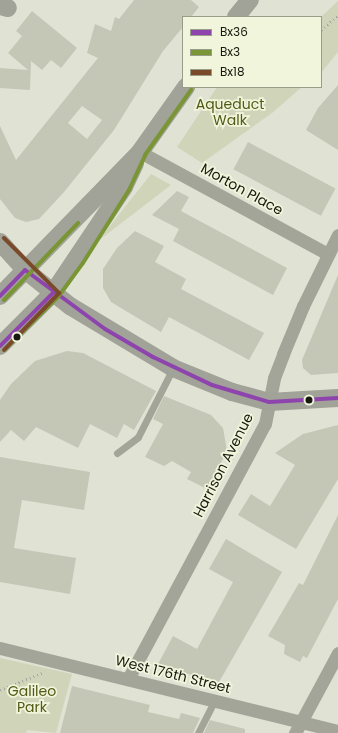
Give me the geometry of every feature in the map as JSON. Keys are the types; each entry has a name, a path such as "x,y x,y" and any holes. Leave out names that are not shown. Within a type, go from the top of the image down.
{"main road":[{"path":"237,16 250,0"},
{"path":"0,296 140,152 185,88"},
{"path":"0,346 53,293 124,187 140,152"},
{"path":"0,242 25,270 53,293 105,329 174,368 232,392 269,402 338,398"}],"street":[{"name":"Morton Place","path":"140,152 328,254"},
{"name":"Harrison Avenue","path":"128,679 265,424 269,402 283,354 338,235"},
{"name":"West 176th Street","path":"0,648 214,701 298,728 338,731"},
{"path":"298,728 338,653"}],"lane":[{"path":"117,452 138,437 174,368"},
{"path":"198,733 214,701"}],"path":[{"path":"322,29 338,15"},
{"path":"0,690 5,690 52,668"}],"green space":[{"path":"338,1 338,52 322,72 322,16"},
{"name":"Aqueduct Walk","path":"216,88 301,88 272,113 202,163 177,147"},
{"path":"151,174 171,185 98,241"},
{"name":"Galileo Park","path":"0,658 72,674 56,733 27,730 26,733 0,733"}],"building":[{"path":"134,0 191,0 199,7 192,16 182,16 182,28 163,51 114,130 64,192 39,219 26,222 15,218 0,199 0,126 16,160 98,58 87,53 95,24 111,31 115,17 119,19","holes":["82,106 102,120 87,139 68,123"]},
{"path":"32,11 77,48 61,68 51,60 42,70 31,61 30,90 0,88 0,68 28,70 8,53 22,36 16,31"},
{"path":"338,85 338,150 306,130 318,108"},
{"path":"248,142 335,188 321,216 233,169"},
{"path":"177,191 189,197 181,211 287,268 273,295 173,241 179,229 152,215"},
{"path":"135,231 164,246 155,262 186,279 181,289 264,333 249,360 169,317 161,332 111,302 103,288 103,269 117,248"},
{"path":"338,275 338,373 311,375 303,368 302,360"},
{"path":"67,351 83,353 156,391 134,430 124,424 117,438 90,424 78,448 36,427 24,441 11,430 0,442 0,400 11,384 35,361"},
{"path":"164,396 211,415 223,428 227,451 207,489 187,479 191,472 172,461 164,466 145,457 163,424 153,419"},
{"path":"338,425 338,479 296,549 238,515 251,494 270,506 295,465 275,453 303,434"},
{"path":"0,457 90,472 84,510 22,500 14,548 76,558 70,594 0,582"},
{"path":"338,515 338,599 307,658 303,656 300,662 284,654 285,645 268,636 299,583 303,585"},
{"path":"226,539 282,572 219,682 157,666 173,636 197,649 233,582 209,569"},
{"path":"72,686 150,705 148,712 179,719 181,713 200,718 193,733 60,733"},
{"path":"210,720 245,729 245,733 204,733"}],"transit line":[{"name":"Bx3","path":"4,350 58,297 83,263 129,190 145,155 191,90"},
{"name":"Bx3","path":"4,300 78,223"},
{"name":"Bx18","path":"4,238 59,293 4,350"},
{"name":"Bx36","path":"0,296 25,270 105,329 153,357 212,385 269,402 338,398"},
{"name":"Bx36","path":"0,346 53,293"}]}
